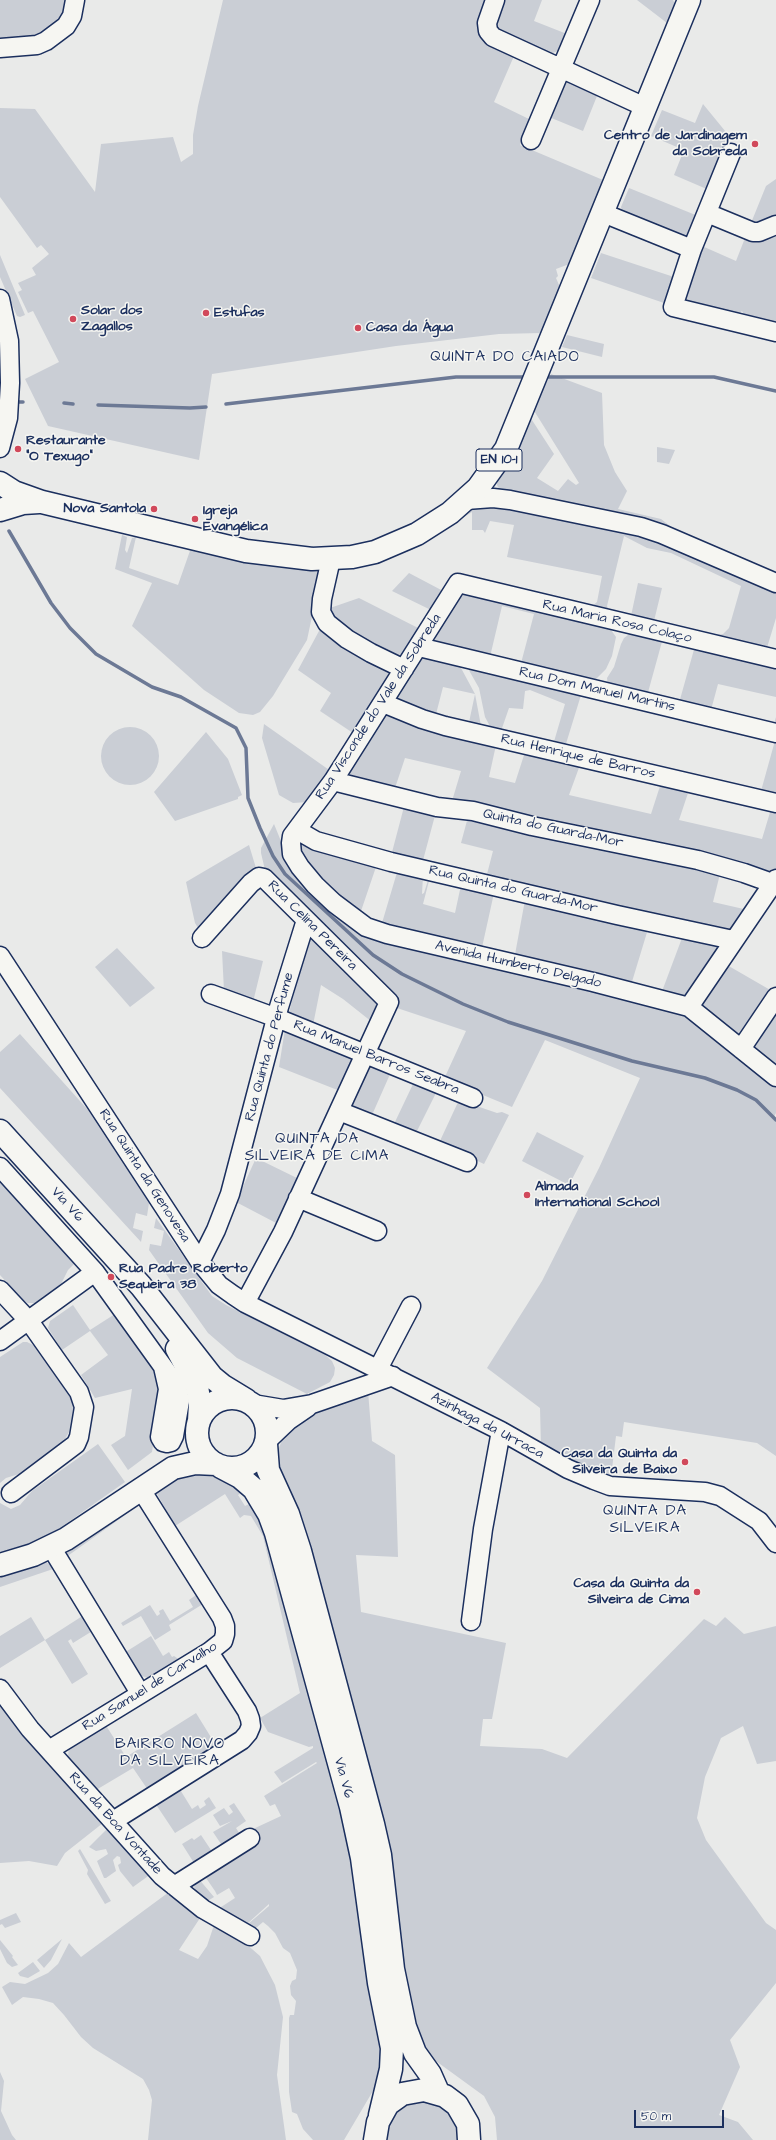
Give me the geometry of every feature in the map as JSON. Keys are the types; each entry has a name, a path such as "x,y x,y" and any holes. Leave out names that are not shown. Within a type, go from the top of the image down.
{"main road":[{"name":"EN 10-1","path":"1,484 14,492 42,502 246,551 284,557 331,559 360,555 397,544 434,524 466,500 489,475 506,449 603,213 686,1"},
{"path":"1,484 6,494 5,505 1,510"},
{"name":"EN 10-1","path":"1,510 23,503 42,502"},
{"name":"Via V6","path":"0,1131 134,1279 190,1345 212,1377 223,1386 250,1402"},
{"name":"Via V6","path":"134,1279 193,1378 199,1394 198,1424"},
{"path":"0,1565 20,1560 51,1547 173,1468 195,1463 238,1468 250,1463 259,1456 267,1442 268,1432 265,1419 250,1402 232,1397 221,1399 206,1409 198,1424 192,1442 173,1468"},
{"path":"198,1424 197,1439 200,1448 207,1457 218,1465"},
{"name":"Via V6","path":"267,1442 268,1470 288,1514 300,1551 373,1824 382,1869 393,1969 405,2027 415,2053 430,2074 438,2092"},
{"name":"Via V6","path":"218,1465 240,1477 254,1489 269,1514 276,1534 352,1814 362,1858 379,1983 392,2048 391,2069 373,2131"},
{"path":"373,2131 388,2104 402,2094 424,2090 438,2092 450,2098 461,2110 468,2124 469,2140"}],"street":[{"path":"0,48 37,45 46,41 66,26 72,16 75,0"},
{"path":"495,0 487,24 488,31 493,37 551,62 560,69 645,107"},
{"path":"531,140 590,0"},
{"path":"731,153 692,249 673,307 776,332"},
{"path":"603,213 692,249"},
{"path":"707,213 753,232 759,232 776,225"},
{"path":"0,299 8,341 5,381 8,418 0,448"},
{"path":"489,475 500,495 510,500"},
{"path":"466,500 493,498 510,500 606,519 655,532 776,584"},
{"path":"331,559 322,599 321,612 327,623 347,639 371,653 404,669"},
{"name":"Rua Visconde do Vale da Sobreda","path":"297,830 333,781 458,583"},
{"name":"Rua Maria Rosa Colaço","path":"458,583 776,659"},
{"name":"Rua Dom Manuel Martins","path":"418,647 776,733"},
{"name":"Rua Henrique de Barros","path":"383,703 422,719 453,727 776,803"},
{"name":"Quinta do Guarda-Mor","path":"333,781 437,807 473,811 532,826 698,860 774,881"},
{"name":"Rua Quinta do Guarda-Mor","path":"297,830 316,841 391,862 617,915 733,940"},
{"name":"Avenida Humberto Delgado","path":"297,830 292,836 292,854 300,867 334,903 366,927 387,934 593,982 689,1007 776,1077"},
{"name":"Rua Celina Pereira","path":"202,938 251,883 259,877 267,880 390,1002 365,1053"},
{"path":"689,1007 774,881"},
{"name":"Rua Quinta do Perfume","path":"200,1262 216,1230 230,1194 277,1018 306,920"},
{"name":"Rua Quinta da Genovesa","path":"3,966 200,1262 220,1285 245,1303 386,1372"},
{"name":"Rua Manuel Barros Seabra","path":"211,994 277,1018 473,1098"},
{"path":"741,1049 776,997"},
{"path":"245,1303 298,1198 365,1053"},
{"path":"339,1111 468,1162"},
{"path":"0,1168 95,1272 163,1368 173,1398"},
{"path":"298,1198 377,1231"},
{"path":"0,1341 95,1272"},
{"path":"0,1290 29,1321 79,1392 84,1407 79,1437 76,1444 11,1493"},
{"path":"267,1442 289,1420 312,1404 386,1372 411,1306"},
{"name":"Azinhaga da Urraca","path":"386,1372 501,1431 568,1469 610,1486 706,1492 720,1496 759,1521 776,1543"},
{"path":"250,1402 283,1409 312,1404"},
{"path":"471,1621 483,1529 501,1431"},
{"name":"Rua Samuel de Carvalho","path":"49,1750 209,1652 223,1641 225,1626 140,1488"},
{"path":"51,1547 140,1693"},
{"path":"113,1821 242,1740 248,1734 251,1726 250,1718 209,1652"},
{"name":"Rua da Boa Vontade","path":"0,1689 14,1709 49,1750 150,1864 174,1886 203,1909 250,1936"},
{"path":"174,1886 250,1838"}],"shaded area":[{"path":"0,0 70,0 65,20 45,38 0,45"},
{"path":"223,0 489,0 481,20 514,56 494,102 531,120 520,145 603,180 572,263 556,269 558,276 556,278 560,293 557,305 541,333 499,334 396,346 212,374 199,460 48,426 25,379 59,362 33,311 28,313 18,292 22,290 18,283 36,275 32,268 49,254 41,245 37,248 0,197 0,108 35,109 95,192 101,144 173,137 181,162 193,154 193,135 198,106"},
{"path":"503,0 542,0 534,21 567,34 558,51 550,54 499,31 495,22"},
{"path":"637,0 673,0 675,4 667,23"},
{"path":"563,81 597,96 583,131 549,117"},
{"path":"703,104 730,137 709,190 674,175 684,150 651,136 662,110 695,123"},
{"path":"776,179 776,221 769,224 751,223 766,186"},
{"path":"629,188 698,216 689,236 685,237 622,213 621,207"},
{"path":"776,237 776,328 746,319 742,311 739,314 690,302 685,299 702,246 736,261 745,238 763,239"},
{"path":"601,253 674,277 664,303 591,278"},
{"path":"0,255 25,315 20,317 17,316 0,277"},
{"path":"567,335 604,344 602,357 562,347"},
{"path":"551,374 602,393 604,445 615,472 627,491 618,509 661,519 679,533 500,491 497,485 497,478 530,417 554,454 537,478 558,491 568,479 576,485 579,483 533,409"},
{"path":"657,447 675,450 669,464 657,462"},
{"path":"482,503 634,530 776,588 776,618 766,651 715,635 723,634 729,628 741,586 671,553 647,548 624,536 607,606 609,611 591,607 597,602 602,576 507,557 514,525 490,521 485,533 483,530 472,530 472,512 412,550 367,565"},
{"path":"122,535 127,537 125,550 127,553 132,538 136,537 129,568 178,585 192,545 317,570 321,574 307,640 273,696 260,712 253,715 239,713 204,690 132,626 152,583 115,569"},
{"path":"409,573 445,592 433,611 392,591"},
{"path":"638,583 662,588 654,621 631,616"},
{"path":"467,593 609,627 616,637 612,656 606,669 592,683 520,667 534,614 502,606 489,661 434,643 438,628 459,597"},
{"path":"359,598 422,630 407,652 394,657 385,656 333,619 330,608"},
{"path":"324,629 391,671 393,676 353,733 320,711 331,693 298,670 319,631"},
{"path":"632,632 663,638 647,696 608,686 607,678 614,667 621,644 624,638"},
{"path":"695,646 776,664 776,697 718,684 711,710 774,724 776,717 776,729 647,696 679,703"},
{"path":"423,655 456,663 461,668 475,694 443,687 435,718 395,703 394,695"},
{"path":"466,665 581,695 565,747 553,745 565,704 530,690 525,691 523,709 509,708 501,731 492,730 485,717 479,688"},
{"path":"475,694 481,726 468,727"},
{"path":"386,714 690,787 679,820 762,839 771,809 776,805 776,873 774,874 414,793 452,801 461,771 405,758 395,788 352,782 343,772 379,717","holes":["496,745 525,752 515,783 489,777","580,765 661,783 651,814 569,795"]},
{"path":"264,724 332,772 308,802 293,803 279,795 262,738"},
{"path":"130,727 141,729 154,740 157,745 159,756 157,767 146,780 141,783 130,785 119,783 106,772 103,767 101,756 103,745 114,732 119,729"},
{"path":"206,732 228,759 242,795 238,797 238,799 175,821 154,792"},
{"path":"776,737 776,795 761,791"},
{"path":"405,803 437,808 422,864 391,856"},
{"path":"468,817 720,874 713,902 748,910 735,933 486,878 493,851 461,843"},
{"path":"274,824 285,851 342,917 688,1015 776,1083 776,1113 773,1119 776,1122 776,1456 757,1443 624,1422 622,1437 616,1436 611,1477 600,1474 541,1447 540,1408 487,1368 542,1281 599,1168 640,1078 545,1040 512,1107 444,1079 466,1031 394,1007 265,870 261,848"},
{"path":"301,840 423,876 422,894 424,893 430,877 423,904 455,913 461,885 439,879 722,945 689,998 661,994 682,938 648,929 631,985 514,960 525,900 494,893 481,952 368,923 306,866 297,841","holes":["377,864 398,869 382,923 360,914"]},
{"path":"249,845 256,868 205,925 198,928 195,923 186,882"},
{"path":"309,933 382,1000 372,1022 343,999 321,985 313,1025 289,1013"},
{"path":"117,948 155,988 130,1007 95,967"},
{"path":"222,951 263,961 253,1002 224,991"},
{"path":"727,965 772,991 776,986 776,990 738,1039 701,1008 701,996"},
{"path":"774,1014 776,1016 776,1070 755,1053 750,1041"},
{"path":"285,1029 351,1054 355,1060 340,1091 279,1067"},
{"path":"20,1034 88,1110 149,1203 147,1216 136,1213 133,1228 143,1231 141,1242 0,1088 0,1052"},
{"path":"368,1063 391,1072 372,1115 352,1106 350,1102"},
{"path":"414,1082 437,1091 416,1133 394,1124"},
{"path":"459,1100 497,1113 502,1112 509,1115 484,1164 439,1143"},
{"path":"537,1132 584,1156 569,1185 522,1161"},
{"path":"256,1158 299,1179 278,1224 236,1202"},
{"path":"0,1181 75,1263 68,1270 61,1284 35,1303 28,1303 23,1300 0,1275"},
{"path":"156,1218 212,1296 226,1305 325,1355 332,1361 335,1368 334,1375 330,1382 307,1394 237,1358 208,1333 149,1250 150,1244 161,1246 164,1231 154,1228"},
{"path":"73,1305 90,1330 115,1314 149,1361 156,1377 159,1391 159,1404 152,1452 128,1470 111,1445 125,1436 132,1389 95,1398 81,1375 108,1355 90,1331 62,1350 48,1328 50,1321"},
{"path":"23,1342 33,1345 72,1400 73,1409 69,1432 62,1444 19,1474 6,1478 0,1483 0,1357"},
{"path":"368,1391 372,1441 395,1455 398,1557 356,1555 361,1612 506,1643 492,1719 483,1719 480,1746 542,1749 567,1758 704,1619 716,1626 725,1617 744,1634 776,1626 776,1761 757,1764 743,1726 721,1738 705,1777 697,1818 706,1840 766,1923 776,1930 776,1983 730,2040 740,2067 719,2115 738,2122 753,2140 497,2140 495,2117 484,2096 429,2056 418,2029 403,1955 378,1795 280,1476 276,1456 283,1437 306,1418"},
{"path":"98,1444 125,1482 50,1535 17,1549 0,1553 0,1503 11,1509 20,1505 32,1491"},
{"path":"183,1474 210,1474 245,1490 238,1495 245,1506 253,1502 263,1522 349,1836 382,2038 380,2079 344,2140 313,2140 303,2129 297,2114 292,2112 289,2092 289,2018 290,2015 294,2015 296,2001 291,1995 290,1986 292,1981 296,1979 297,1970 290,1953 283,1948 275,1933 268,1926 263,1922 256,1928 248,1924 269,1906 269,1904 247,1924 218,1909 235,1898 229,1888 217,1895 204,1875 256,1843 253,1829 281,1816 275,1804 270,1806 264,1796 317,1763 316,1762 282,1783 274,1772 313,1748 313,1746 309,1747 268,1732 260,1718 300,1693 263,1536 251,1516 244,1515 240,1518 225,1494 175,1526 156,1492"},
{"path":"136,1500 142,1503 69,1555 68,1560 66,1553 68,1550"},
{"path":"46,1562 56,1568 0,1587 0,1576"},
{"path":"196,1595 203,1604 169,1625 171,1630 155,1640 141,1616 123,1626 121,1623 150,1605 157,1616 160,1614 159,1611 163,1609 170,1621 193,1607 189,1600"},
{"path":"84,1615 94,1630 73,1643 71,1639 68,1641 88,1674 72,1684 45,1640"},
{"path":"31,1617 45,1640 0,1668 0,1636"},
{"path":"151,1636 163,1656 169,1652 172,1657 174,1656 180,1660 148,1678 139,1675 124,1653"},
{"path":"0,1700 103,1823 65,1853 57,1866 29,1861 0,1863"},
{"path":"196,1713 217,1747 148,1790 133,1768 96,1790 68,1756 69,1748 105,1724 126,1757"},
{"path":"179,1788 192,1809 198,1805 200,1809 206,1805 204,1801 209,1797 216,1808 175,1833 155,1803"},
{"path":"234,1803 246,1821 236,1828 241,1836 223,1847 213,1832 232,1821 220,1826 213,1815 224,1808 229,1815 233,1812 229,1806"},
{"path":"108,1828 151,1874 133,1887 120,1871 118,1865 121,1863 120,1857 117,1856 113,1860 116,1871 104,1878 97,1861 108,1854 106,1849 96,1851 89,1847"},
{"path":"201,1835 213,1853 194,1863 182,1844 192,1838 194,1840"},
{"path":"80,1849 111,1901 105,1904 87,1874 88,1870 78,1851"},
{"path":"198,1878 214,1897 206,1902 199,1896 194,1887"},
{"path":"169,1892 202,1915 179,1950 198,1959 207,1946 215,1922 237,1936 260,1956 275,1985 283,2017 277,2075 286,2140 148,2140 152,2100 143,2079 93,2048 81,2037 53,2003 23,1997 12,2005 2,1987 10,1982 25,1984 48,1973 58,1964 69,1943 81,1957"},
{"path":"16,1913 21,1922 5,1928 2,1924 0,1925 0,1920"},
{"path":"62,1939 51,1960 44,1968 37,1960"},
{"path":"0,1940 13,1956 12,1957 18,1965 12,1967 7,1963 0,1949"},
{"path":"33,1962 40,1971 28,1978 20,1976 18,1973"},
{"path":"0,2072 4,2081 1,2111 12,2135 16,2140 0,2140"},
{"path":"428,2100 447,2109 458,2127 459,2140 385,2140 385,2132 394,2113 407,2103"}],"waterway":[{"path":"226,404 456,377 526,377"},
{"path":"548,377 714,377 776,391"},
{"path":"16,402 23,402"},
{"path":"64,403 73,404"},
{"path":"98,405 190,408 206,407"},
{"path":"9,531 51,603 70,628 96,654 152,687 181,697 236,728 246,748 248,798 273,856 285,874 373,955 402,974 463,1004 508,1022 632,1061 705,1078 737,1090 756,1100 776,1120"}],"place":[{"name":"Centro de Jardinagem da Sobreda","path":"755,144"},
{"name":"Estufas","path":"206,313"},
{"name":"Solar dos Zagallos","path":"73,319"},
{"name":"Casa da Água","path":"358,328"},
{"name":"Restaurante \"O Texugo\"","path":"18,449"},
{"name":"Nova Santola","path":"154,509"},
{"name":"Igreja Evangélica","path":"195,519"},
{"name":"Almada International School","path":"527,1195"},
{"name":"Rua Padre Roberto Sequeira 38","path":"111,1277"},
{"name":"Casa da Quinta da Silveira de Baixo","path":"685,1462"},
{"name":"Casa da Quinta da Silveira de Cima","path":"697,1592"}],"district":[{"name":"QUINTA DO CAIADO","path":"505,358"},
{"name":"QUINTA DA SILVEIRA DE CIMA","path":"317,1148"},
{"name":"QUINTA DA SILVEIRA","path":"645,1520"},
{"name":"BAIRRO NOVO DA SILVEIRA","path":"170,1754"}]}
